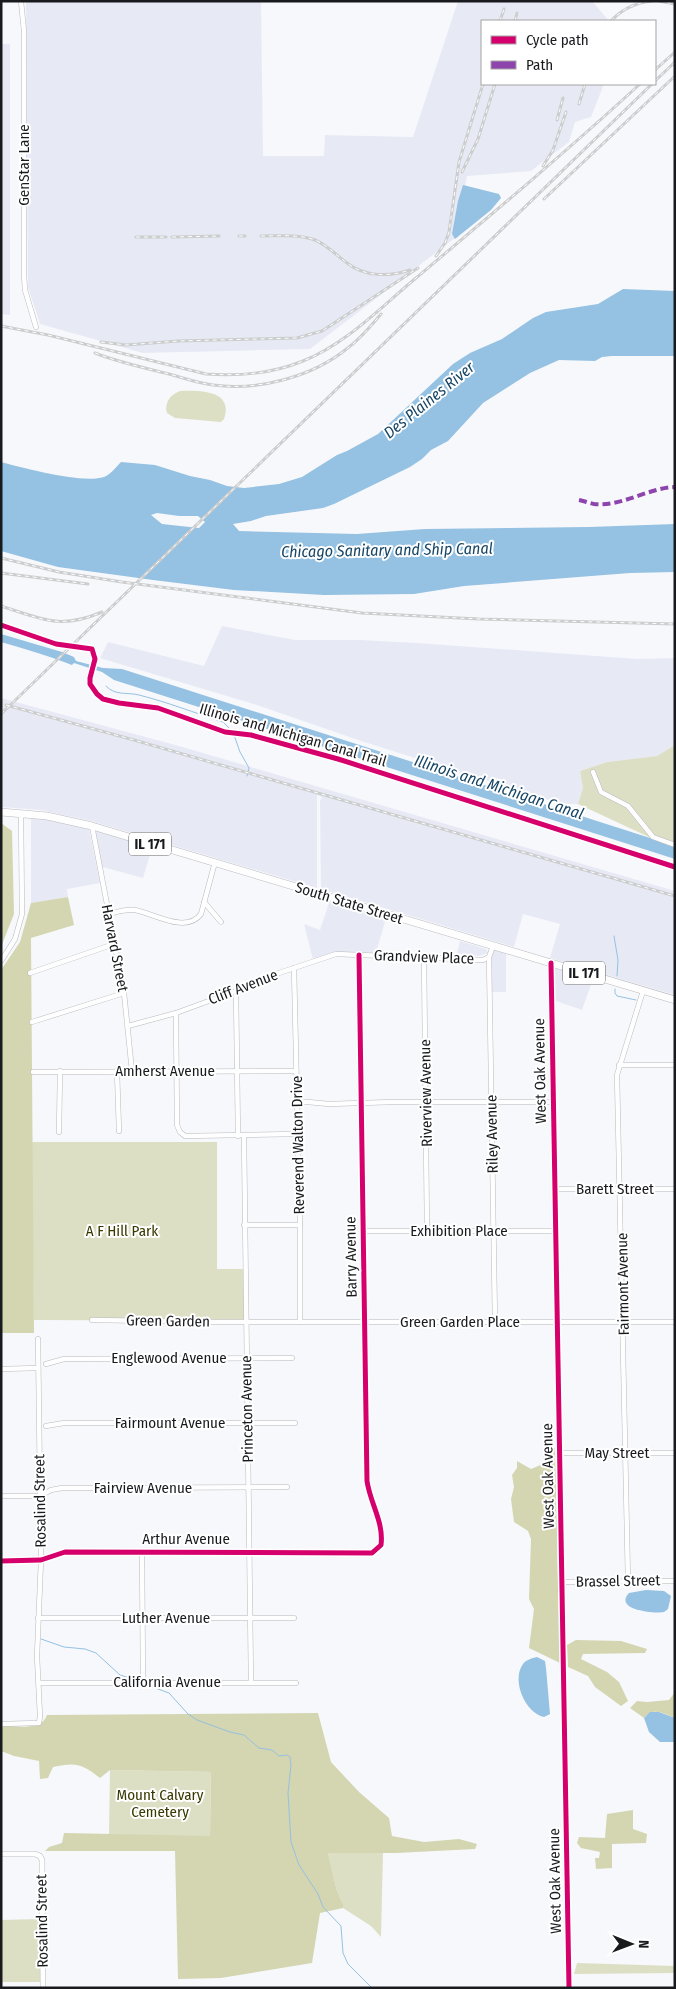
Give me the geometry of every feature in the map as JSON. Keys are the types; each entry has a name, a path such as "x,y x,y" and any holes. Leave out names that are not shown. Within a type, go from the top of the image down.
{"main road":[{"name":"IL 171","path":"1,812 21,813"},
{"name":"South State Street","path":"21,813 92,826 675,1000"}],"street":[{"name":"GenStar Lane","path":"21,1 24,31 24,275 36,327"},
{"path":"593,772 601,792 628,806 653,837 675,845"},
{"path":"1,961 15,939 22,914 21,813"},
{"name":"Harvard Street","path":"92,826 124,994 132,1071"},
{"path":"108,914 134,910 186,924 196,921 201,914 214,862"},
{"path":"204,902 221,922"},
{"path":"30,973 114,944"},
{"name":"Riley Avenue","path":"493,946 489,956 495,1322"},
{"name":"Cliff Avenue","path":"128,1026 176,1013 236,991 267,976 336,954 359,955"},
{"name":"Grandview Place","path":"359,955 424,956 483,960 489,956"},
{"name":"Barry Avenue","path":"359,955 367,1481 368,1493 382,1534 381,1545 372,1552"},
{"name":"Riverview Avenue","path":"424,956 427,1230"},
{"name":"West Oak Avenue","path":"551,963 570,1988"},
{"name":"Reverend Walton Drive","path":"294,968 300,1225 300,1322"},
{"path":"236,991 238,1136"},
{"name":"Fairmont Avenue","path":"628,1581 618,1075 619,1065 643,991"},
{"path":"32,1022 124,994"},
{"path":"176,1013 177,1125 180,1132 185,1136 297,1134"},
{"path":"619,1065 675,1065"},
{"path":"60,1071 60,1132"},
{"path":"117,1071 119,1131"},
{"name":"Amherst Avenue","path":"33,1072 296,1071"},
{"path":"297,1101 329,1104 553,1102"},
{"name":"Princeton Avenue","path":"244,1136 251,1682"},
{"name":"Barett Street","path":"554,1189 675,1189"},
{"path":"244,1225 300,1225"},
{"name":"Exhibition Place","path":"363,1231 555,1231"},
{"name":"Green Garden","path":"92,1320 245,1322"},
{"name":"Green Garden Place","path":"245,1322 675,1322"},
{"name":"Rosalind Street","path":"1,1724 39,1723 38,1618 41,1560 38,1339"},
{"name":"Englewood Avenue","path":"46,1364 64,1359 292,1358"},
{"path":"1,1369 38,1368"},
{"name":"Fairmount Avenue","path":"46,1426 64,1423 295,1423"},
{"name":"May Street","path":"560,1453 675,1453"},
{"name":"Fairview Avenue","path":"1,1496 40,1496 51,1490 62,1488 287,1487"},
{"name":"Arthur Avenue","path":"1,1561 41,1560 65,1552 372,1552"},
{"path":"142,1552 143,1682"},
{"name":"Brassel Street","path":"562,1582 675,1581"},
{"name":"Luther Avenue","path":"38,1618 294,1618"},
{"name":"California Avenue","path":"39,1683 296,1683"},
{"name":"Rosalind Street","path":"1,1854 36,1854 42,1860 43,1988"}],"shaded area":[{"path":"26,1 261,1 263,156 324,156 325,135 413,137 458,1 592,1 608,20 481,20 481,85 604,85 591,117 575,122 569,142 531,171 467,176 455,238 310,349 143,353 40,324 28,287"},
{"path":"1,44 10,44 10,315 1,314"},
{"path":"222,626 295,640 360,640 637,659 675,658 675,745 657,756 607,762 580,771 583,788 578,804 562,804 361,741 257,705 100,658 108,642 204,666"},
{"path":"1,698 179,746 675,891 675,995 550,958 560,924 523,914 514,947 321,889 320,801 322,797 317,795 317,888 91,821 41,810 1,807"},
{"path":"31,817 53,820 89,829 100,883 67,889 68,897 31,903"},
{"path":"91,829 152,848 143,878 99,866"},
{"path":"330,900 386,918 376,953 337,952 313,960 304,924 320,930"},
{"path":"460,941 486,949 488,953 479,956 457,954"},
{"path":"493,949 506,953 506,992 491,992 490,957"},
{"path":"552,967 593,979 582,1010 553,1000"}],"green space":[{"path":"180,391 205,392 219,397 224,402 226,409 224,419 221,422 175,418 167,413 168,400"},
{"path":"675,745 675,843 651,838 578,804 583,788 580,771 607,762 657,756"},
{"path":"1,823 12,831 14,914 1,947"},
{"path":"68,897 74,925 31,938 34,1333 1,1333 1,970 20,942 31,903"},
{"name":"A F Hill Park","path":"31,1142 217,1142 217,1269 244,1269 244,1321 34,1320"},
{"path":"548,1448 555,1448 560,1663 529,1648 534,1609 529,1599 531,1539 528,1531 514,1522 511,1499 514,1487 512,1475 517,1468 517,1461 531,1469 545,1463 543,1456"},
{"path":"576,1640 621,1641 647,1649 645,1653 583,1654 581,1659 607,1672 619,1682 628,1701 621,1706 595,1687 588,1676 568,1667 567,1645"},
{"path":"675,1692 675,1718 655,1712 644,1718 630,1708 637,1701 669,1700"},
{"path":"318,1713 331,1762 359,1792 389,1818 392,1836 424,1842 459,1839 477,1844 475,1849 396,1853 328,1853 343,1908 320,1913 312,1963 221,1978 178,1979 175,1851 45,1851 49,1847 62,1843 64,1833 210,1836 211,1772 110,1770 100,1778 83,1767 68,1765 53,1767 48,1778 40,1779 39,1761 14,1756 1,1751 1,1726 34,1726 44,1720 47,1715"},
{"name":"Mount Calvary Cemetery","path":"110,1770 211,1772 210,1837 109,1835"},
{"path":"633,1810 633,1829 647,1834 646,1843 612,1844 612,1868 596,1869 595,1858 599,1858 600,1852 581,1848 577,1843 579,1837 605,1838 607,1814"},
{"path":"328,1853 383,1853 381,1937 371,1926 343,1908"},
{"path":"40,1919 40,1982 1,1982 1,1920"},
{"path":"577,1963 675,1966 675,1973 574,1974"}],"water":[{"path":"463,185 499,194 501,198 491,210 455,239 452,234"},
{"path":"623,289 675,291 675,356 612,356 602,357 595,361 559,360 530,373 483,403 448,441 431,450 410,467 323,508 266,516 233,524 239,531 357,534 425,529 675,524 675,572 630,573 464,586 414,594 324,595 234,590 153,580 58,567 1,551 1,462 68,477 94,479 104,477 111,473 121,462 155,465 227,486 244,488 279,484 302,477 337,455 378,434 453,364 470,353 502,339 533,318 546,312 598,304","holes":["157,513 198,516 205,522 199,528 162,524 151,515"]},
{"path":"1,634 62,652 74,657 76,661 103,668 122,669 675,846 675,859 114,680 102,672 74,663 72,665 1,642"},
{"path":"646,1590 664,1591 671,1596 668,1609 664,1612 637,1610 626,1603 629,1593"},
{"path":"537,1657 545,1661 546,1668 550,1714 544,1717 537,1714 526,1703 519,1687 520,1671 523,1664 529,1659"},
{"path":"650,1712 659,1712 675,1718 675,1742 660,1742 649,1732 644,1718"}],"waterway":[{"path":"106,686 113,691 150,698 223,722 229,728"},
{"path":"234,735 240,752 249,768 247,776"},
{"path":"614,936 618,960 617,976"},
{"path":"615,989 617,996 636,1000"},
{"path":"41,1639 64,1647 85,1649 96,1653 120,1675 133,1679"},
{"path":"147,1685 169,1693 188,1714 197,1720 244,1735 259,1748 272,1750 279,1756 287,1755 290,1757 288,1793 291,1842 299,1865 318,1894 323,1907 341,1926 343,1953 348,1964 372,1988"}],"railway":[{"path":"612,20 629,7 651,1"},
{"path":"659,1 675,4"},
{"path":"500,20 504,9"},
{"path":"515,20 517,13"},
{"path":"656,69 675,52"},
{"path":"656,80 675,62"},
{"path":"544,199 675,76"},
{"path":"436,256 445,243 449,232 459,162 483,85"},
{"path":"462,172 478,139 495,85"},
{"path":"579,104 585,85"},
{"path":"1,326 48,335 206,374 231,375 255,373 279,369 303,361 334,345 363,324 557,158 639,85"},
{"path":"1,714 651,85"},
{"path":"557,120 563,98"},
{"path":"543,166 553,150 566,112"},
{"path":"172,237 219,236"},
{"path":"239,236 245,236"},
{"path":"261,236 295,236 315,240 354,268 369,273 386,275 410,270"},
{"path":"136,237 166,237"},
{"path":"101,342 126,345 178,341 297,338 322,331 418,268"},
{"path":"95,353 207,384 231,386 267,384 302,374 335,357 358,340 381,314"},
{"path":"1,558 59,572 122,582 362,613 479,619 675,624"},
{"path":"1,573 88,584"},
{"path":"1,606 51,621 74,620 102,612"},
{"path":"6,705 675,896"}],"marked path":[{"path":"579,500 594,504 614,503 655,490 675,487"}],"cycle path":[{"name":"Illinois and Michigan Canal Trail","path":"1,625 56,644 92,649 95,659 90,684 103,699 158,708 225,732 251,735 338,759 675,867"},
{"path":"1,1561 41,1560 65,1552 372,1553 381,1545 379,1520 367,1481 359,955"},
{"path":"551,963 569,1988"}],"water label":[{"name":"Des Plaines River","path":"429,400"},
{"name":"Chicago Sanitary and Ship Canal","path":"387,550"},
{"name":"Illinois and Michigan Canal","path":"499,787"}]}
